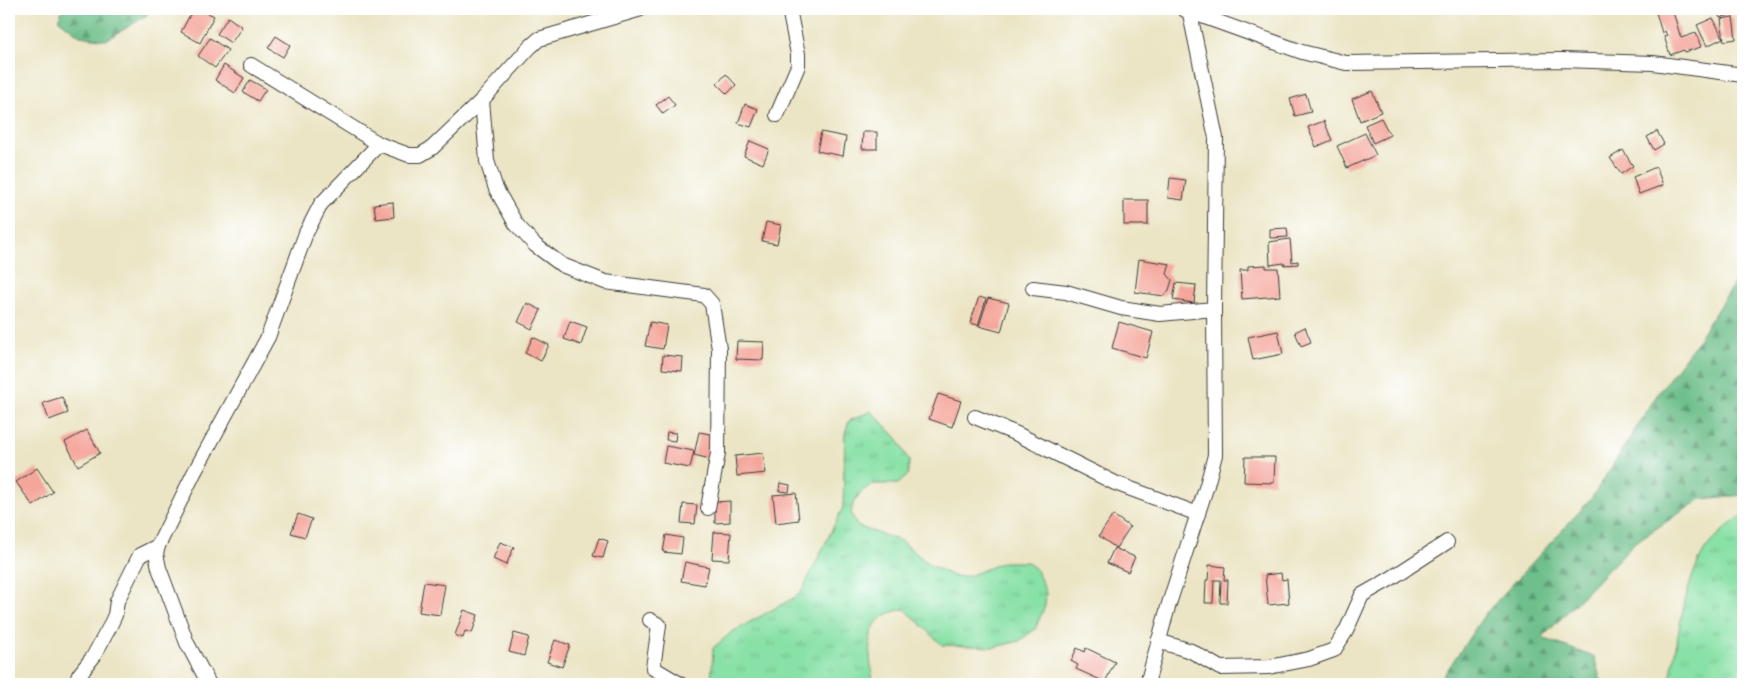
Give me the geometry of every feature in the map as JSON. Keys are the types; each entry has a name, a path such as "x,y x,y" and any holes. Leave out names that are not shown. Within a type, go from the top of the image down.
{"street":[{"path":"251,65 379,144 409,155 420,156 432,148 482,100 539,39 641,9"},
{"path":"777,115 798,66 798,54 789,9"},
{"path":"1186,11 1302,52 1346,64 1562,60 1653,63 1743,75"},
{"path":"1147,684 1168,606 1215,455 1216,138 1186,11"},
{"path":"482,100 487,161 496,188 516,224 535,245 562,265 605,282 704,295 712,304 719,349 718,453 708,508"},
{"path":"209,684 187,643 160,568 156,553 158,546 194,473 268,337 306,233 321,204 379,144"},
{"path":"1033,288 1066,292 1121,308 1160,314 1214,309"},
{"path":"976,417 1017,434 1115,483 1198,514"},
{"path":"1158,641 1191,651 1220,668 1269,667 1309,659 1334,650 1346,631 1362,595 1447,542"},
{"path":"76,684 78,675 94,657 109,628 117,601 140,555 158,546"},
{"path":"650,620 659,624 653,668 680,684"}],"green space":[{"path":"62,9 150,9 146,16 106,40 80,36 59,20"},
{"path":"1743,269 1743,495 1701,499 1634,543 1542,638 1594,657 1602,684 1438,684 1485,614 1591,499 1661,389 1694,346"},
{"path":"871,411 897,438 909,461 908,475 898,484 873,484 862,491 854,501 851,513 857,526 901,541 930,565 955,577 969,576 1003,562 1027,562 1037,570 1046,593 1045,606 1035,629 1019,641 994,647 942,645 905,609 890,613 880,619 874,627 870,647 873,684 711,684 713,648 732,632 797,596 804,587 843,507 845,433 849,421"},
{"path":"1743,515 1743,684 1671,684 1671,674 1686,596 1697,565 1711,542"}],"building":[{"path":"193,9 200,9 214,16 200,43 181,32"},
{"path":"1655,9 1672,9 1681,38 1696,33 1701,47 1670,55 1664,36 1667,36 1665,31 1662,33"},
{"path":"1716,9 1732,9 1734,13 1720,18"},
{"path":"228,17 242,27 231,43 217,34"},
{"path":"1733,17 1736,39 1724,41 1721,19"},
{"path":"1713,18 1723,38 1707,46 1697,25"},
{"path":"276,36 290,45 283,57 268,48"},
{"path":"210,38 228,50 215,68 198,56"},
{"path":"224,65 244,78 235,93 215,80"},
{"path":"726,74 736,85 727,94 717,84"},
{"path":"250,80 266,89 258,101 243,92"},
{"path":"1372,91 1381,112 1360,121 1352,99"},
{"path":"1306,94 1311,112 1295,116 1290,99"},
{"path":"668,96 675,105 663,114 656,105"},
{"path":"745,104 758,109 751,127 738,123"},
{"path":"1381,118 1390,135 1373,143 1365,125"},
{"path":"1324,121 1332,140 1316,147 1308,127"},
{"path":"1657,131 1664,144 1654,150 1647,137"},
{"path":"821,132 846,137 843,156 817,151"},
{"path":"863,132 877,132 877,149 862,149"},
{"path":"1365,133 1376,155 1347,168 1337,146"},
{"path":"750,141 769,149 763,164 744,156"},
{"path":"1623,150 1633,166 1621,174 1610,158"},
{"path":"1656,167 1663,185 1639,194 1633,177"},
{"path":"1170,178 1186,180 1183,200 1168,198"},
{"path":"1124,200 1148,200 1148,225 1124,225"},
{"path":"393,202 394,217 376,219 374,204"},
{"path":"766,222 781,225 777,244 762,241"},
{"path":"1287,228 1288,237 1270,238 1270,229"},
{"path":"1290,239 1292,262 1298,261 1298,264 1270,265 1269,242"},
{"path":"1139,259 1170,264 1167,274 1172,280 1169,290 1164,296 1135,292"},
{"path":"1266,265 1266,268 1278,268 1280,296 1242,299 1240,270 1248,270 1248,266"},
{"path":"1176,283 1196,285 1194,303 1173,300"},
{"path":"979,297 986,299 978,325 970,323"},
{"path":"988,298 1009,303 1001,332 979,326"},
{"path":"527,303 541,310 532,329 518,322"},
{"path":"570,321 587,327 581,345 564,339"},
{"path":"650,322 667,325 663,349 645,346"},
{"path":"1119,322 1153,332 1146,358 1112,348"},
{"path":"1305,327 1311,342 1301,346 1295,332"},
{"path":"1278,331 1283,354 1253,360 1248,337"},
{"path":"533,337 549,345 541,361 525,353"},
{"path":"737,341 764,342 763,360 736,359"},
{"path":"663,355 683,357 682,371 662,369"},
{"path":"938,394 961,401 952,427 929,419"},
{"path":"62,397 68,413 49,420 43,403"},
{"path":"87,430 100,453 78,466 65,442"},
{"path":"667,432 676,433 675,441 666,440"},
{"path":"699,432 716,435 710,459 694,455"},
{"path":"666,446 694,451 690,468 663,463"},
{"path":"763,453 766,473 737,476 735,456"},
{"path":"1245,457 1275,457 1274,483 1244,482"},
{"path":"37,468 53,492 33,506 16,482"},
{"path":"780,483 790,485 789,492 779,491"},
{"path":"796,493 799,520 776,523 773,495"},
{"path":"730,501 730,522 715,523 715,502"},
{"path":"683,504 697,505 695,524 681,523"},
{"path":"298,514 312,519 305,537 291,533"},
{"path":"1113,515 1130,527 1116,548 1099,536"},
{"path":"714,532 731,533 729,560 712,559"},
{"path":"666,535 683,538 681,554 663,552"},
{"path":"599,538 608,541 603,558 593,556"},
{"path":"500,542 514,547 506,565 493,559"},
{"path":"1114,548 1135,557 1128,572 1107,563"},
{"path":"685,562 709,567 705,585 681,581"},
{"path":"1209,565 1225,567 1224,580 1228,580 1227,603 1220,603 1221,580 1214,580 1213,603 1205,603"},
{"path":"1281,573 1282,580 1287,579 1289,603 1268,605 1265,575"},
{"path":"424,582 445,585 440,615 419,612"},
{"path":"464,610 478,615 472,633 465,631 463,638 455,635"},
{"path":"514,633 529,637 524,656 509,652"},
{"path":"555,640 570,645 562,667 547,662"},
{"path":"1077,648 1085,652 1086,648 1115,662 1105,682 1076,669 1078,665 1071,661"}]}
